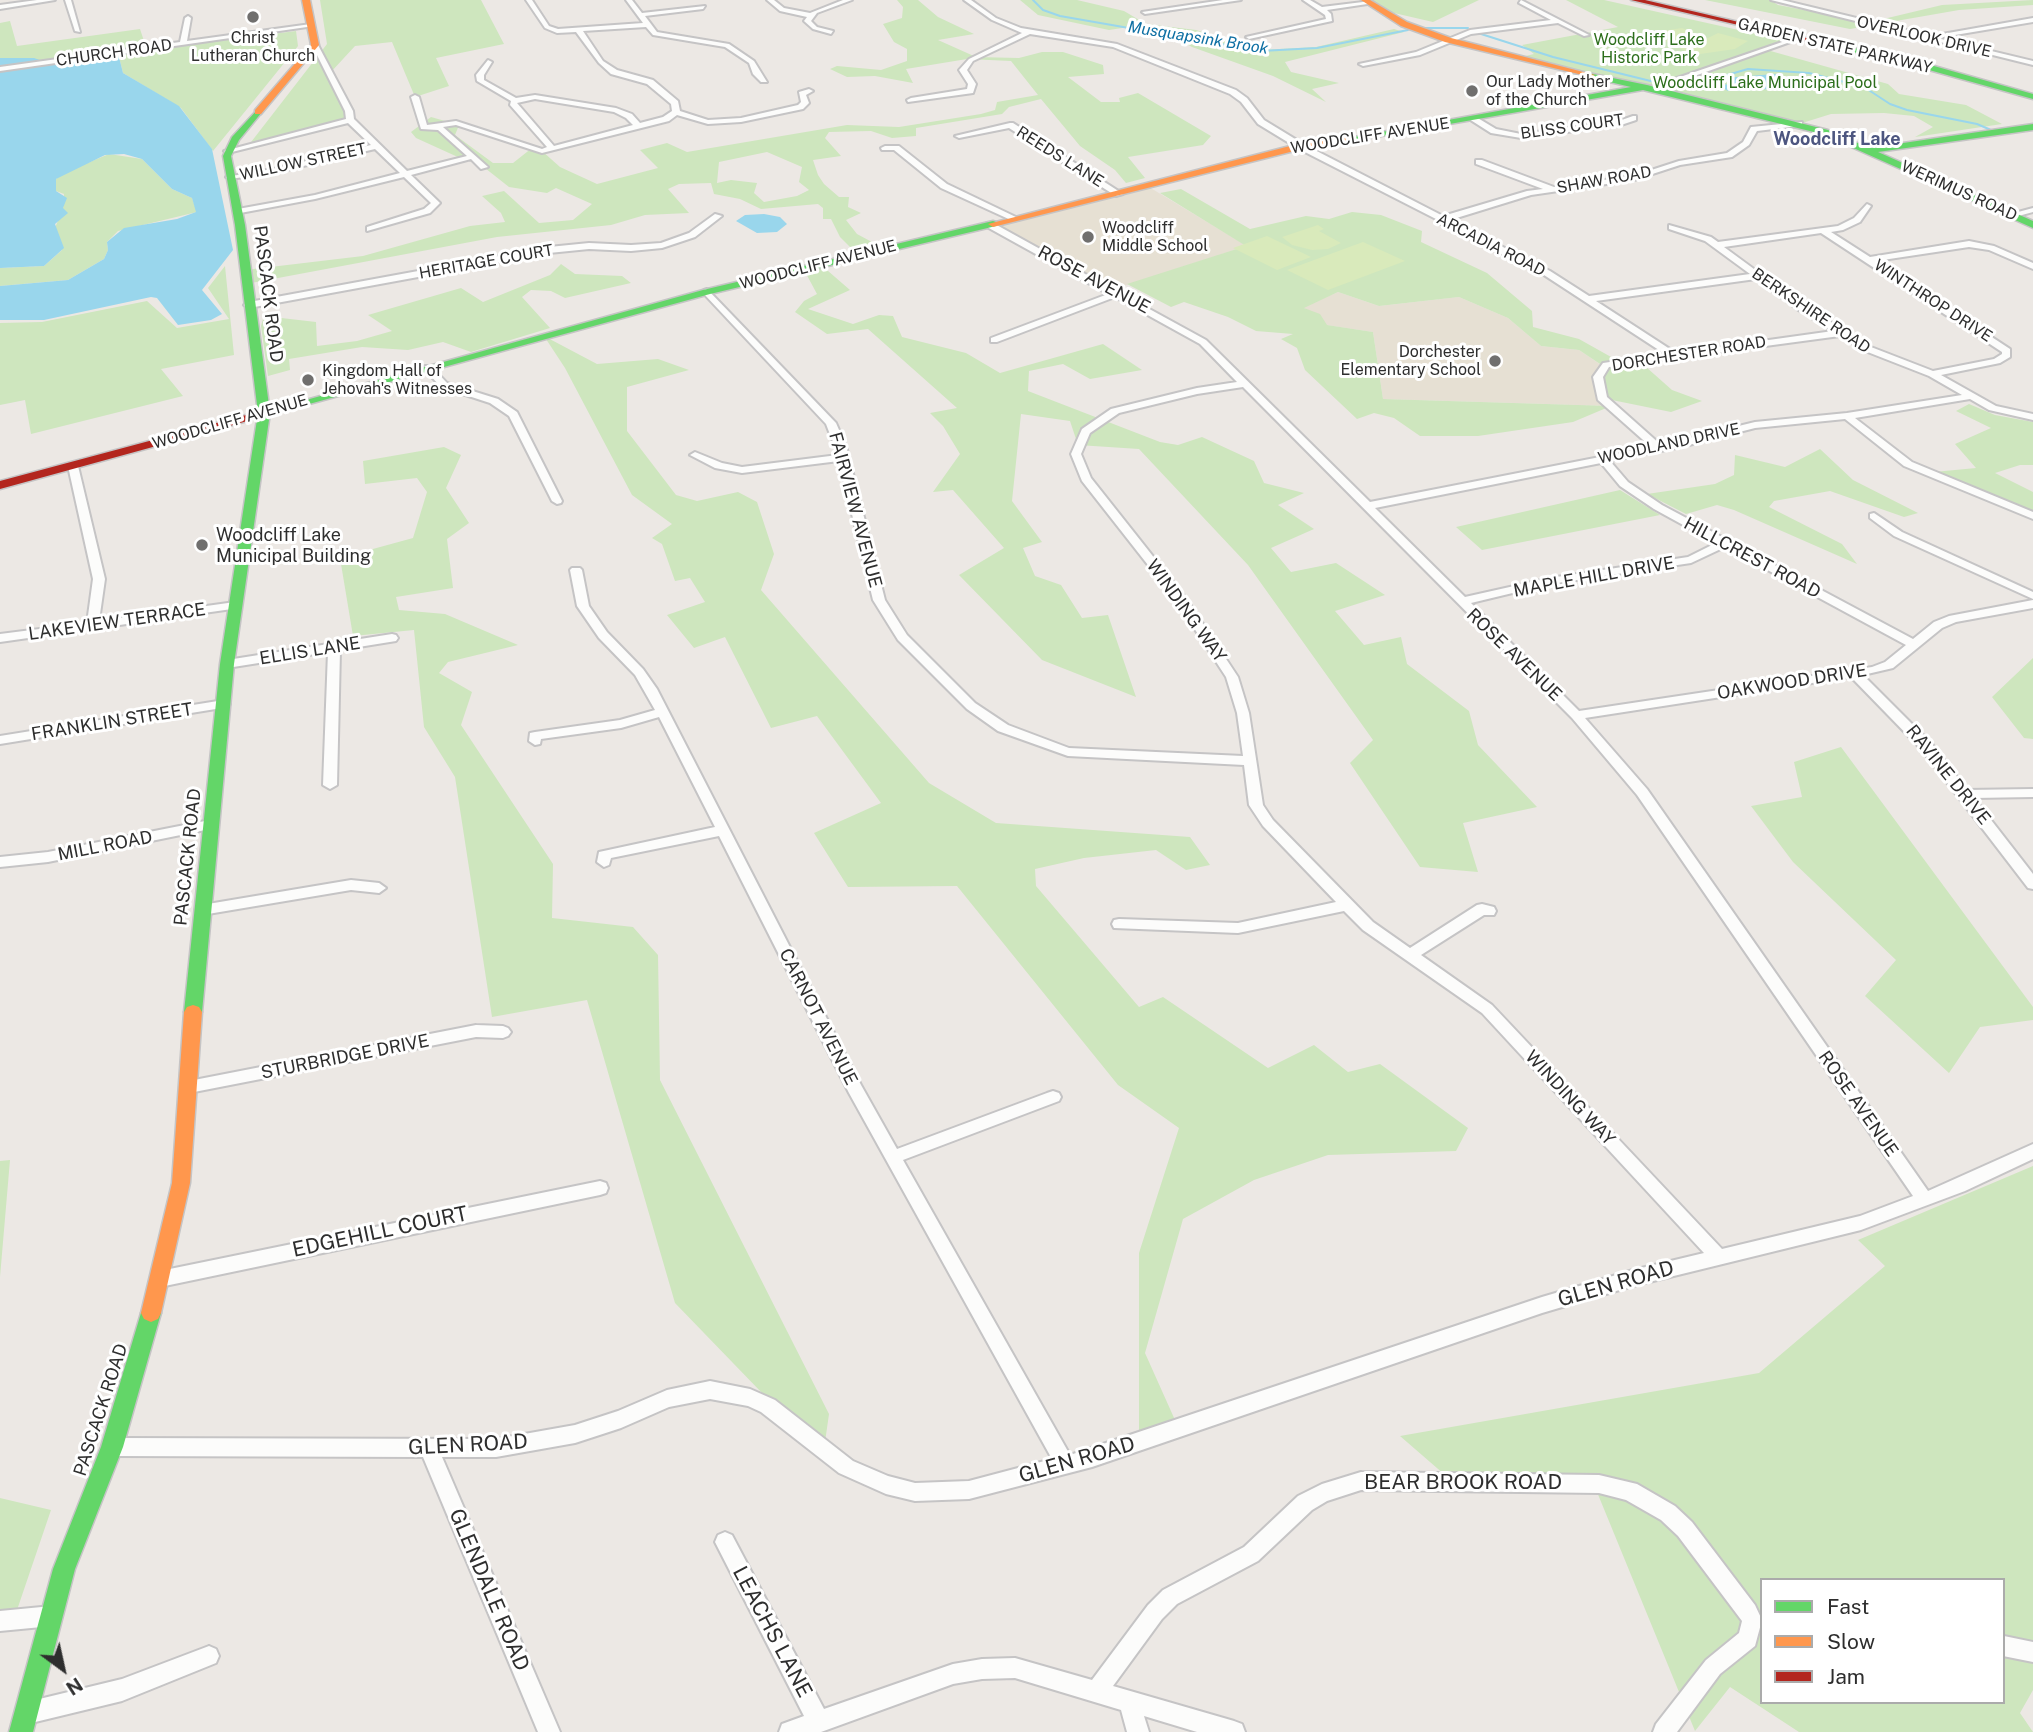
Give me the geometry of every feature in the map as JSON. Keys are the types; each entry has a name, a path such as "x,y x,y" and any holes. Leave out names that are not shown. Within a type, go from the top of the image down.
{"main road":[{"path":"228,151 315,45 306,0"},
{"name":"GARDEN STATE PARKWAY","path":"1635,0 1902,61 2033,97"},
{"name":"GARDEN STATE PARKWAY","path":"1684,0 1909,48 2033,80"},
{"name":"WERIMUS ROAD","path":"1368,2 1404,24 1448,40 1590,75 1659,87 1799,124 1869,151 2033,225"},
{"path":"1590,75 1623,85 1615,93"},
{"path":"1615,93 1659,87"},
{"name":"WOODCLIFF AVENUE","path":"0,485 707,292 1119,194 1302,147 1659,87"},
{"path":"1869,151 2033,127"},
{"name":"PASCACK ROAD","path":"23,1723 64,1569 112,1447 160,1279 181,1183 202,910 227,664 264,413 228,151"}],"street":[{"path":"0,7 52,0"},
{"path":"68,0 78,31"},
{"path":"529,0 549,29 579,31 647,25"},
{"path":"629,0 655,34 727,45 752,62 757,74 764,80"},
{"path":"770,0 782,10 810,15 849,0"},
{"name":"ARCADIA ROAD","path":"967,0 993,19 1027,33 1115,45 1239,96 1261,122 1302,147 1547,273 1672,355"},
{"path":"1145,12 1238,0"},
{"path":"1249,37 1324,23 1331,18 1306,0"},
{"name":"OVERLOOK DRIVE","path":"1775,0 2033,63"},
{"path":"1322,9 1368,2"},
{"path":"1521,2 1587,35"},
{"path":"639,15 703,7"},
{"path":"810,15 807,21 809,25 831,32"},
{"path":"183,44 188,18"},
{"path":"1926,37 2033,20"},
{"path":"1363,64 1418,54 1476,30 1559,22"},
{"name":"CHURCH ROAD","path":"0,69 311,26"},
{"path":"579,31 600,62 614,72 650,82 675,103 676,112"},
{"path":"911,100 970,91 972,84 963,70 971,60 1027,33"},
{"path":"1659,87 1790,41"},
{"path":"315,45 349,111 350,120 435,200 435,205 425,212 370,229"},
{"path":"488,62 480,75 481,81 515,100 531,96 608,108 629,116 638,126"},
{"path":"676,112 708,122 740,120 800,107 805,103 802,94 809,91"},
{"path":"415,97 424,127 439,128 484,167"},
{"path":"515,100 513,103 552,148"},
{"path":"439,128 439,124 450,122 542,150 638,126 669,117 676,112"},
{"name":"BLISS COURT","path":"1473,119 1494,131 1521,136 1621,123 1633,118"},
{"path":"228,151 350,120"},
{"name":"SHAW ROAD","path":"1440,220 1514,197 1634,178 1679,163 1729,155 1746,143 1754,130 1799,124"},
{"name":"REEDS LANE","path":"960,136 1010,125 1119,194"},
{"name":"WILLOW STREET","path":"230,177 278,170 377,146"},
{"path":"885,148 896,148 944,186 1016,219"},
{"path":"237,212 315,197 471,157"},
{"path":"1479,162 1552,189"},
{"path":"1716,245 1851,225 1867,206"},
{"path":"2011,215 2033,210"},
{"name":"HERITAGE COURT","path":"249,305 561,248 662,245 692,235 718,216"},
{"name":"ROSE AVENUE","path":"990,225 1193,334 1213,350 1576,715 1643,792 1925,1200"},
{"name":"BERKSHIRE ROAD","path":"1672,227 1699,234 1841,333 1882,357 1931,374 2004,412 2033,417"},
{"name":"WINTHROP DRIVE","path":"1824,231 2007,351 2007,355 1997,361 1931,374"},
{"path":"1869,260 1977,245 2033,266"},
{"path":"1589,299 1758,276"},
{"name":"FAIRVIEW AVENUE","path":"707,292 822,411 838,436 872,582 887,615 902,637 986,718 1023,738 1084,755 1248,761"},
{"path":"993,340 1118,293"},
{"name":"DORCHESTER ROAD","path":"1659,448 1602,398 1598,377 1606,365 1841,333"},
{"path":"428,368 444,385 494,401 513,414 557,501"},
{"name":"WINDING WAY","path":"1244,384 1197,391 1115,411 1086,431 1076,454 1086,479 1182,600 1220,654 1239,697 1252,794 1263,816 1385,941 1462,989 1487,1009 1718,1257"},
{"name":"WOODLAND DRIVE","path":"1368,506 1659,448 1755,425 1847,416 1972,396"},
{"path":"1847,416 1908,464 2031,514"},
{"path":"695,455 719,466 742,470 844,457"},
{"name":"HILLCREST ROAD","path":"1602,458 1623,484 1638,495 1913,644"},
{"path":"73,466 99,579 93,625"},
{"path":"1874,516 1898,534 2033,596"},
{"name":"MAPLE HILL DRIVE","path":"1461,602 1550,581 1691,560 1725,543"},
{"name":"CARNOT AVENUE","path":"576,570 579,593 592,621 639,672 662,712 893,1157 1065,1465"},
{"name":"OAKWOOD DRIVE","path":"1576,715 1854,673 1889,665 1938,625 1953,619 2033,604"},
{"name":"LAKEVIEW TERRACE","path":"0,638 235,606"},
{"name":"ELLIS LANE","path":"227,664 392,638"},
{"path":"330,785 334,647"},
{"name":"RAVINE DRIVE","path":"1854,673 1903,720 1965,794 2033,884"},
{"name":"FRANKLIN STREET","path":"0,740 224,704"},
{"path":"535,741 536,736 621,724 662,712"},
{"path":"1965,794 2033,793"},
{"name":"MILL ROAD","path":"0,862 48,857 210,825"},
{"path":"604,862 604,855 723,830"},
{"path":"202,910 351,886 379,888"},
{"path":"1119,924 1238,928 1347,905"},
{"path":"1409,957 1482,909 1489,911"},
{"name":"STURBRIDGE DRIVE","path":"189,1087 476,1031 503,1032"},
{"path":"893,1157 1053,1097"},
{"name":"GLEN ROAD","path":"112,1447 496,1448 530,1444 610,1423 667,1399 710,1391 731,1392 759,1402 846,1467 886,1485 915,1492 969,1490 1065,1465 1542,1305 1718,1257 1829,1233 1925,1200 2033,1151"},
{"name":"EDGEHILL COURT","path":"160,1279 600,1188"},
{"name":"GLENDALE ROAD","path":"429,1449 549,1732"},
{"name":"BEAR BROOK ROAD","path":"1097,1691 1155,1612 1170,1597 1251,1554 1306,1503 1322,1493 1361,1481 1599,1484 1630,1491 1651,1502 1685,1529 1752,1621 1748,1639 1713,1667 1664,1732"},
{"name":"LEACHS LANE","path":"725,1542 819,1721"},
{"path":"0,1621 52,1616"},
{"path":"2005,1646 2033,1652"},
{"path":"23,1723 122,1690 209,1656"},
{"path":"790,1732 953,1674 982,1669 1029,1670 1234,1732"},
{"path":"1129,1700 1138,1732"}],"shaded area":[{"path":"1149,187 1247,246 1111,290 990,225"},
{"path":"1338,292 1379,306 1459,297 1508,318 1541,346 1579,350 1604,367 1611,406 1383,399 1373,332 1326,325 1303,307"}],"green space":[{"path":"320,0 481,0 504,44 436,58 449,86 415,97 392,42 355,46 331,72 348,124 248,146 327,44"},
{"path":"897,0 918,0 938,17 974,34 938,40 976,57 1019,58 1042,52 1063,52 1103,65 1104,74 1068,77 1101,102 1120,102 1119,98 1138,93 1211,136 1203,145 1128,157 1145,178 1126,183 1115,170 1080,146 1041,99 1009,107 1002,114 916,128 916,136 892,138 871,131 829,132 825,138 841,156 813,160 818,175 839,197 849,197 848,207 861,213 846,220 857,234 885,249 858,255 840,237 831,219 823,219 823,208 818,204 761,209 740,199 714,194 711,183 679,184 668,189 689,213 645,215 611,225 497,237 246,284 245,270 363,256 470,226 505,222 501,213 482,196 504,191 539,223 573,220 592,204 556,188 547,193 509,187 471,157 460,158 416,138 411,132 431,117 459,125 455,135 493,163 513,163 532,148 542,151 560,167 597,184 658,168 640,150 667,143 687,152 847,125 899,127 981,114 995,110 997,102 1038,95 1011,61 967,59 906,69 913,83 875,76 847,77 830,69 837,66 881,70 907,61 907,49 894,42 883,24 902,18 903,7","holes":["767,152 802,167 799,182 809,190 797,196 764,202 754,193 757,183 731,180 717,183 719,162"]},
{"path":"1020,0 1077,0 1124,11 1146,24 1196,30 1261,50 1316,47 1394,29 1404,32 1285,62 1291,72 1339,83 1312,89 1326,102 1273,76 1192,47 1166,32 1129,27 1109,30 1038,15"},
{"path":"1365,0 1479,0 1433,22 1381,10"},
{"path":"1566,0 1604,0 1788,41 1767,50 1888,84 1899,94 1966,105 2002,124 1915,137 1933,127 1914,116 1884,113 1831,114 1799,124 1517,58 1534,54 1522,45 1618,27"},
{"path":"1705,0 1770,0 1778,5 1875,21 1942,5 2033,0 2033,5 1959,10 1850,29"},
{"path":"10,21 17,46 140,29 147,50 296,31 298,46 213,151 181,108 123,73 119,57 0,71 0,23"},
{"path":"1682,28 1706,39 1718,33 1748,41 1735,49 1693,55 1649,33"},
{"path":"109,154 142,159 172,189 192,198 197,212 118,231 107,242 108,250 104,259 68,280 0,286 0,268 44,266 62,250 55,228 63,208 64,194 56,191 56,179 63,173"},
{"path":"1181,189 1250,229 1306,216 1329,219 1352,212 1381,215 1422,231 1421,242 1487,273 1532,311 1533,327 1579,339 1620,362 1637,359 1672,390 1702,401 1671,412 1602,398 1603,366 1579,350 1541,346 1508,318 1459,297 1379,306 1338,292 1304,308 1320,314 1327,325 1373,332 1383,399 1611,406 1573,422 1478,436 1420,436 1394,418 1374,413 1357,419 1305,370 1297,348 1281,339 1293,334 1256,331 1228,317 1184,302 1171,307 1127,284 1246,246 1160,193"},
{"path":"1318,225 1324,229 1319,231 1341,243 1328,249 1312,250 1292,245 1282,237"},
{"path":"1267,236 1311,257 1277,270 1233,248"},
{"path":"1363,242 1405,261 1328,290 1287,270"},
{"path":"561,264 575,274 622,276 631,283 565,298 551,291 531,290 522,297 550,328 471,352 443,342 408,350 362,347 289,359 290,370 268,376 261,326 264,316 316,322 317,346 357,341 392,331 368,315 461,288 483,302 550,275"},
{"path":"820,264 850,290 808,309 853,324 879,315 893,316 902,337 966,353 1000,373 1103,344 1142,370 1090,379 1063,364 1029,371 1028,391 1160,442 1178,445 1202,437 1254,461 1264,483 1304,493 1278,505 1314,529 1271,548 1291,572 1336,563 1385,595 1335,611 1364,645 1401,637 1407,664 1469,711 1478,745 1537,807 1463,823 1478,872 1420,867 1350,763 1373,740 1248,565 1139,449 1078,445 1070,421 1021,414 1012,501 1042,542 1023,548 1035,576 1061,585 1082,618 1108,615 1136,697 1042,660 959,575 1004,548 953,490 933,492 960,454 943,426 930,413 957,408 868,329 827,334 795,312 804,301 817,294 803,268"},
{"path":"225,266 234,355 161,369 183,396 31,434 25,400 0,405 0,323 42,322 147,301 177,328 229,319 208,288"},
{"path":"544,336 597,364 658,359 689,370 627,387 627,431 676,495 697,501 738,492 757,502 774,554 761,590 929,783 996,823 1190,837 1210,865 1186,870 1156,850 1084,858 1035,869 1036,886 1139,1007 1163,997 1268,1068 1314,1045 1348,1072 1380,1064 1468,1128 1456,1151 1328,1155 1254,1180 1183,1219 1145,1353 1179,1429 1139,1442 1139,1253 1179,1128 1118,1085 957,886 848,887 814,833 881,803 817,716 771,728 725,637 694,648 667,615 705,602 690,578 675,581 662,544 652,538 672,524 632,495 565,368"},
{"path":"1969,404 1995,415 2033,422 2033,465 2020,465 1995,473 2033,492 2033,511 1934,472 1976,468 1955,444 1991,428 1956,411"},
{"path":"444,447 461,455 446,488 469,523 447,539 453,588 396,597 399,610 445,614 518,645 448,662 439,673 472,692 461,725 553,864 552,918 633,927 658,955 660,1080 829,1414 824,1449 791,1423 675,1303 587,1000 492,1017 455,777 424,727 414,630 353,636 340,558 413,538 427,492 417,478 365,484 363,461"},
{"path":"1820,449 1853,480 1918,513 1904,517 1830,491 1774,501 1769,507 1842,544 1857,564 1734,510 1717,505 1686,514 1647,494 1715,484 1734,475 1735,455 1785,467"},
{"path":"1620,490 1660,515 1482,550 1456,527"},
{"path":"2033,658 2033,739 2024,738 1992,697"},
{"path":"1841,747 2033,1007 2033,1020 1980,1027 1949,1073 1865,996 1896,960 1793,862 1751,806 1802,797 1794,762"},
{"path":"10,1160 0,1277 0,1161"},
{"path":"2033,1166 2033,1690 2020,1713 2033,1732 1799,1732 1730,1687 1695,1731 1597,1492 1460,1488 1400,1436 1759,1373 1885,1266 1858,1240"},
{"path":"0,1498 51,1510 17,1610 0,1612"}],"water":[{"path":"119,57 123,73 179,106 212,149 233,250 202,290 222,314 211,320 178,325 157,298 151,297 44,320 0,320 0,286 68,280 104,259 108,250 107,242 124,228 177,219 196,212 192,198 172,189 142,159 124,154 105,155 56,179 56,191 67,198 63,208 68,213 55,224 64,248 44,266 0,268 0,58 34,58 52,64"},
{"path":"1774,74 1796,82 1792,87 1755,90 1749,86 1750,83 1745,83 1752,90 1728,91 1719,85 1732,84 1725,78"},
{"path":"745,215 780,217 787,224 777,232 757,233 736,221"}],"waterway":[{"name":"Musquapsink Brook","path":"1033,0 1043,10 1060,16 1261,51 1317,48 1408,30"},
{"name":"Musquapsink Brook","path":"1424,28 1468,28"},
{"name":"Musquapsink Brook","path":"1478,33 1553,57 1671,86 1689,86 1748,69 1809,73 1864,87 1890,104 1907,110 1977,124 1991,130"}],"traffic: fast":[{"path":"1820,42 1924,66 2033,97"},
{"path":"1591,75 1825,132 2033,225"},
{"path":"1347,139 1647,87"},
{"path":"193,1012 227,664 264,413 240,225 227,156 235,139 258,112"},
{"path":"1869,151 2033,127"},
{"path":"276,410 707,292 993,224"},
{"path":"21,1732 64,1569 112,1447 151,1313"}],"traffic: slow":[{"path":"258,112 315,45 306,0"},
{"path":"1365,0 1404,24 1448,40 1591,75"},
{"path":"993,224 1290,149 1347,139"},
{"path":"151,1313 181,1183 193,1012"}],"traffic: jam":[{"path":"1635,0 1820,42"},
{"path":"0,485 276,410"}],"place":[{"name":"Christ Lutheran Church","path":"253,17"},
{"name":"Our Lady Mother of the Church","path":"1472,91"},
{"name":"Woodcliff Middle School","path":"1088,237"},
{"name":"Dorchester Elementary School","path":"1495,361"},
{"name":"Kingdom Hall of Jehovah's Witnesses","path":"308,380"},
{"name":"Woodcliff Lake Municipal Building","path":"202,545"}],"district":[{"name":"Woodcliff Lake","path":"1837,139"}],"park label":[{"name":"Woodcliff Lake Historic Park","path":"1649,49"},
{"name":"Woodcliff Lake Municipal Pool","path":"1765,83"}]}
